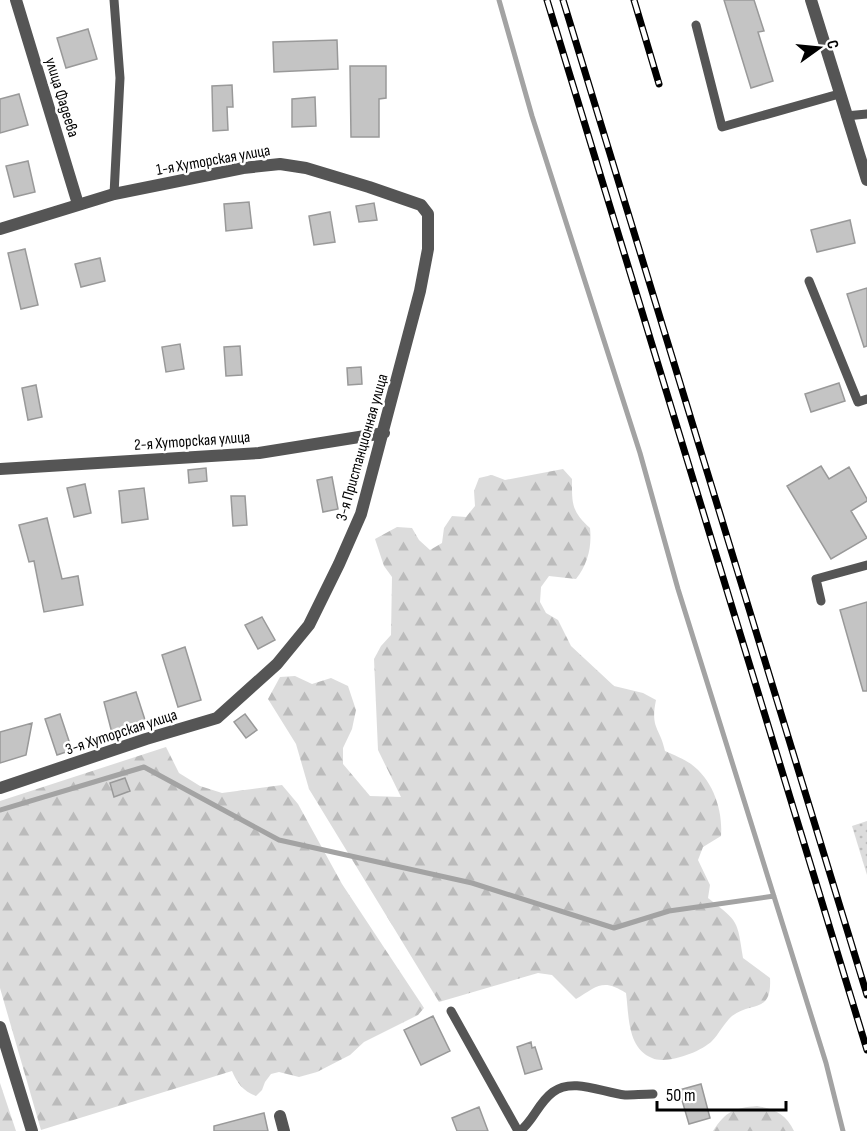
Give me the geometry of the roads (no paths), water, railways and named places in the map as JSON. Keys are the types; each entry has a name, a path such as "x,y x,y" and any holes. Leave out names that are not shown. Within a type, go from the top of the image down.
{"street":[{"name":"улица Фадеева","path":"16,0 78,204"},
{"path":"811,0 867,180"},
{"name":"1-я Хуторская улица","path":"0,229 114,194 243,168 280,164 306,168 412,201 421,205 428,214"},
{"name":"3-я Пристанционная улица","path":"245,693 277,664 309,625 361,514 420,291 428,249 428,214"},
{"name":"2-я Хуторская улица","path":"0,470 259,453 384,433"},
{"name":"3-я Хуторская улица","path":"0,788 146,739 217,718 245,693"},
{"path":"0,1027 32,1131"},
{"path":"279,1116 284,1131"}],"lane":[{"path":"114,0 120,78 114,194"},
{"path":"696,25 722,127 839,94"},
{"path":"846,117 867,114"},
{"path":"809,281 858,402 867,399"},
{"path":"821,601 816,579 867,565"},
{"path":"452,1011 519,1131 528,1125 540,1104 556,1090 562,1088 584,1087 624,1095 653,1094"}],"waterway":[{"path":"499,0 532,116 640,453 678,589 826,1063 843,1131"},
{"path":"0,810 144,767 279,840 472,883 614,928 669,911 774,896"}],"railway":[{"path":"547,0 867,1050"},
{"path":"563,0 867,995"},
{"path":"634,0 659,84"}]}
